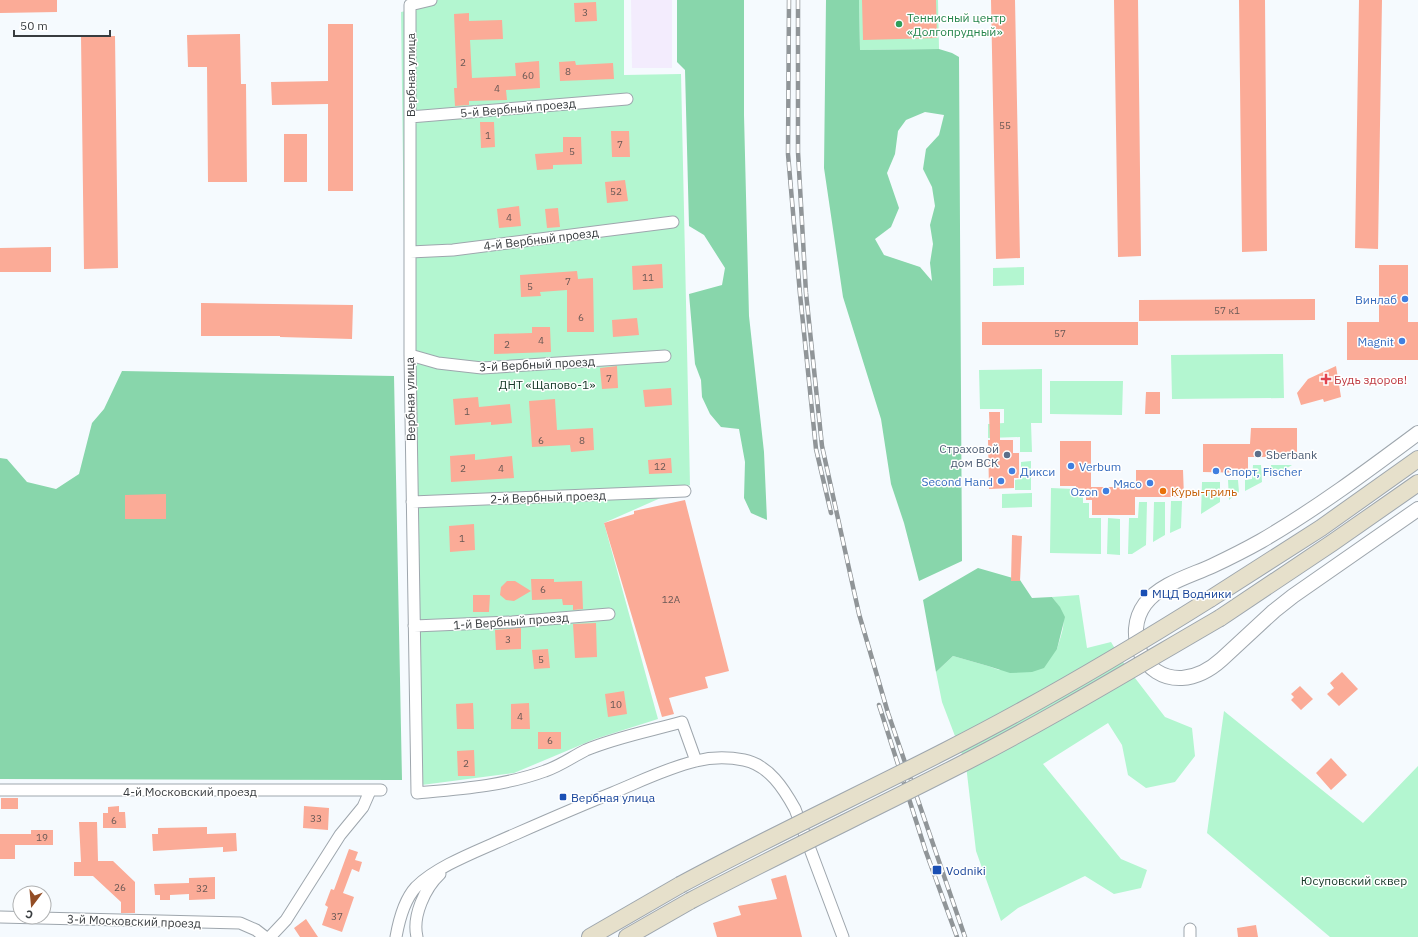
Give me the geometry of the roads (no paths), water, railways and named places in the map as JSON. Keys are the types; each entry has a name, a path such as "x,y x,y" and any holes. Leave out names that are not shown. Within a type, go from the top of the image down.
{"main road":[{"path":"590,937 732,857 984,731 1068,684 1210,599 1321,528 1418,459"},
{"path":"627,937 741,874 956,768 1078,701 1220,618 1332,544 1418,483"}],"street":[{"name":"Вербная улица","path":"431,0 410,5 410,355 417,793 482,786 513,780 546,771 586,750 619,738 682,722 696,761"},
{"name":"5-й Вербный проезд","path":"410,117 627,99"},
{"name":"4-й Вербный проезд","path":"410,252 453,250 673,222"},
{"name":"3-й Вербный проезд","path":"410,355 438,363 482,368 665,356"},
{"path":"1418,433 1332,495 1261,541 1177,581 1153,595 1144,604 1136,623 1135,633 1137,646 1142,657 1150,666 1170,677 1181,678 1203,673 1214,666 1269,616 1294,596 1418,509"},
{"name":"2-й Вербный проезд","path":"412,502 684,491"},
{"name":"1-й Вербный проезд","path":"414,626 512,622 609,614"},
{"path":"396,937 407,901 415,888 428,877 451,864 478,850 559,814 660,773 696,761 728,758 746,760 762,768 775,778 786,793 795,809 843,937"},
{"name":"4-й Московский проезд","path":"0,790 376,791 340,835 286,920 270,937"},
{"path":"417,937 416,920 425,895 438,875 451,864"},
{"name":"3-й Московский проезд","path":"0,917 240,924 256,930 265,937"}],"railway":[{"path":"789,0 788,154 800,294 816,449 831,513"},
{"path":"798,0 798,152 806,293 822,446 859,614 888,713 965,937"},
{"path":"879,705 926,852 957,937"}],"place":[{"name":"Теннисный центр «Долгопрудный»","path":"899,24"},
{"name":"Винлаб","path":"1405,299"},
{"name":"Magnit","path":"1402,341"},
{"name":"Будь здоров!","path":"1326,379"},
{"name":"Sberbank","path":"1258,454"},
{"name":"Страховой дом ВСК","path":"1007,455"},
{"name":"Verbum","path":"1071,466"},
{"name":"Дикси","path":"1012,471"},
{"name":"Спорт, Fischer","path":"1216,471"},
{"name":"Second Hand","path":"1001,481"},
{"name":"Мясо","path":"1150,483"},
{"name":"Ozon","path":"1106,491"},
{"name":"Куры-гриль","path":"1163,491"},
{"name":"МЦД Водники","path":"1144,593"},
{"name":"Вербная улица","path":"563,797"},
{"name":"Vodniki","path":"937,870"}],"park label":[{"name":"ДНТ «Щапово-1»","path":"547,384"},
{"name":"Юсуповский сквер","path":"1354,880"}]}
